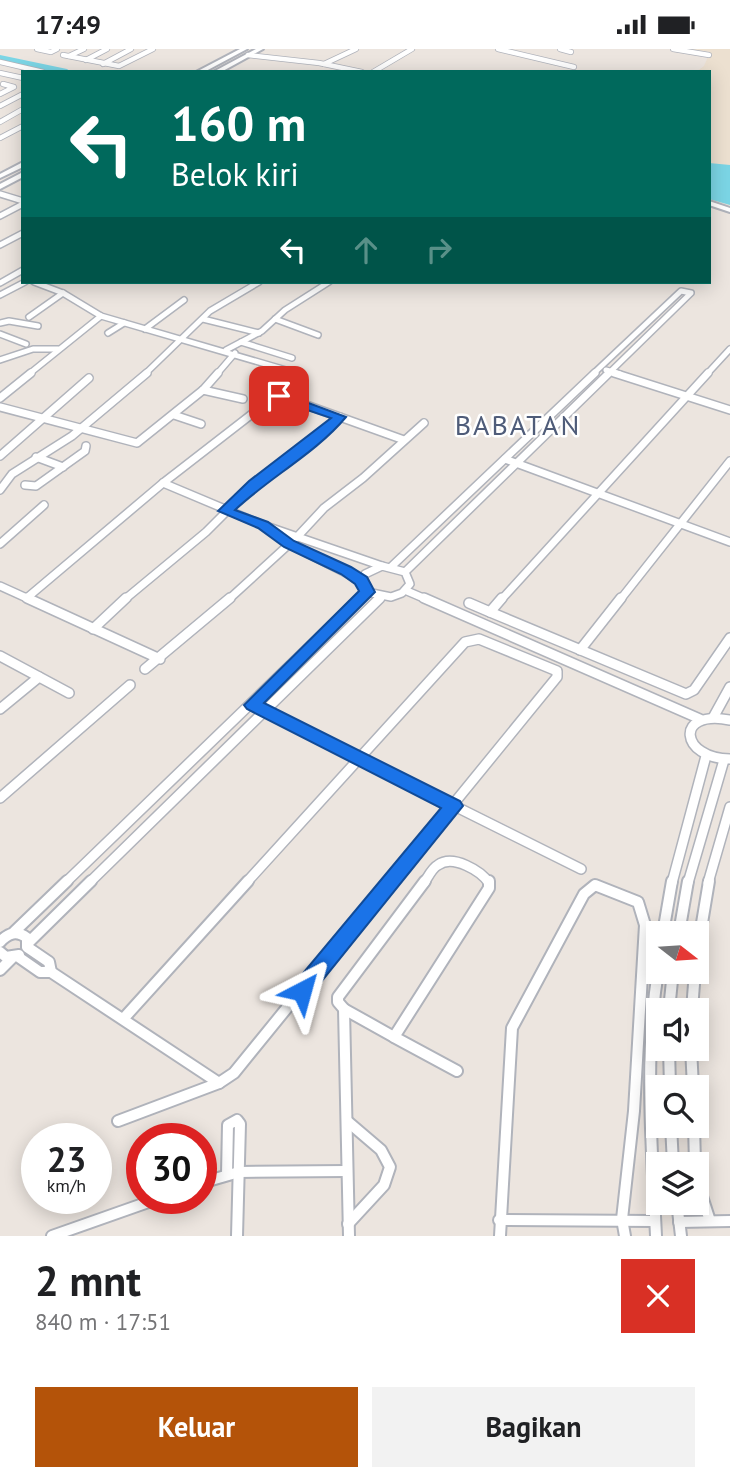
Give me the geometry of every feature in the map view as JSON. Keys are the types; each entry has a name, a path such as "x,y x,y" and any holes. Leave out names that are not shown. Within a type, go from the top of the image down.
{"main road":[{"path":"203,70 243,49"},
{"path":"220,70 258,50"},
{"path":"1,185 21,166"},
{"path":"1,185 21,175"},
{"path":"711,204 730,210"}],"street":[{"path":"37,49 51,52 57,49"},
{"path":"69,56 84,49"},
{"path":"86,60 107,49"},
{"path":"103,64 131,49"},
{"path":"63,55 122,66 153,49"},
{"path":"243,49 258,50"},
{"path":"324,64 356,49"},
{"path":"376,70 412,49"},
{"path":"498,49 574,67"},
{"path":"516,53 523,49"},
{"path":"560,49 570,52"},
{"path":"673,49 709,55"},
{"path":"248,55 352,70"},
{"path":"0,62 34,70"},
{"path":"0,73 17,66"},
{"path":"0,73 20,78"},
{"path":"1,91 20,78"},
{"path":"1,91 7,91"},
{"path":"1,91 10,101 21,106"},
{"path":"0,106 21,96"},
{"path":"0,122 21,108"},
{"path":"0,138 21,126"},
{"path":"0,129 11,132"},
{"path":"1,185 21,200"},
{"path":"0,216 21,203"},
{"path":"0,245 21,234"},
{"path":"0,271 21,278"},
{"path":"0,283 21,271"},
{"path":"0,295 21,282"},
{"path":"39,284 63,293 101,316 226,350 286,370"},
{"path":"0,490 9,477 83,428 126,393 181,337 219,305 256,284"},
{"path":"226,350 259,333 326,284"},
{"path":"392,566 681,291 691,293 405,572"},
{"path":"29,317 63,293"},
{"path":"145,329 184,300"},
{"path":"0,398 101,316"},
{"path":"203,319 259,333"},
{"path":"275,319 318,335"},
{"path":"0,323 9,321 38,326"},
{"path":"108,333 124,323"},
{"path":"0,334 26,344"},
{"path":"240,342 292,358"},
{"path":"0,360 33,349 59,348"},
{"path":"491,612 730,349"},
{"path":"0,407 138,443 204,389 235,353"},
{"path":"600,368 730,410"},
{"path":"0,456 89,378"},
{"path":"204,389 243,399"},
{"path":"28,597 163,482 274,397 284,397 404,440"},
{"path":"174,415 201,424"},
{"path":"93,629 142,583 206,532 254,484 316,439 340,417"},
{"path":"145,669 211,616 298,536 324,508 363,478 424,423"},
{"path":"25,485 35,487 86,451 86,446"},
{"path":"36,457 64,468"},
{"path":"505,459 730,542"},
{"path":"580,650 730,461"},
{"path":"163,482 225,511 263,525 382,566 392,566 405,572 411,585 400,596 380,598 367,592 362,581 289,544 263,525"},
{"path":"0,544 44,505"},
{"path":"362,581 365,574 382,566"},
{"path":"0,586 160,659"},
{"path":"407,591 700,719"},
{"path":"0,941 12,933 253,705 367,592"},
{"path":"0,970 380,598"},
{"path":"469,603 686,694 694,690 730,638"},
{"path":"118,1121 219,1083 234,1073 557,677 554,669 479,639 471,639 357,758 124,1019"},
{"path":"0,656 69,693"},
{"path":"0,709 39,677"},
{"path":"0,798 130,685"},
{"path":"714,716 730,687"},
{"path":"253,705 581,869"},
{"path":"681,921 690,873 727,760 706,756 694,747 689,736 691,726 700,719 714,716 730,720"},
{"path":"665,921 673,876 706,756"},
{"path":"702,921 711,867 730,807"},
{"path":"394,1037 489,888 489,881 485,876 451,860 444,860 437,865 340,991 338,1002 344,1009 394,1037 457,1071"},
{"path":"500,1236 512,1028 584,894 595,884 638,902 645,925 634,1111 622,1219 625,1236"},
{"path":"0,927 24,935 28,945 49,962 51,972"},
{"path":"0,952 6,957 15,957 40,972 51,972 219,1083"},
{"path":"656,984 650,1111 656,1236"},
{"path":"344,1009 348,1230"},
{"path":"347,1121 381,1150 390,1167 384,1185 348,1230"},
{"path":"217,1178 233,1173 346,1171"},
{"path":"233,1173 237,1236"},
{"path":"52,1236 126,1210"},
{"path":"678,1215 681,1236"},
{"path":"707,1215 709,1221"},
{"path":"499,1220 654,1221"},
{"path":"679,1222 730,1221"}],"shaded area":[{"path":"689,49 730,49 730,205 711,200 711,70 699,70 704,66 710,52"}],"water":[{"path":"711,163 730,165 730,205 711,200"}],"waterway":[{"path":"0,58 57,70"}],"district":[{"name":"BABATAN","path":"518,425"}],"route":[{"path":"279,396 340,417 316,439 254,484 225,511 263,525 289,544 346,571 362,581 367,592 253,705 454,806 302,991"}]}
